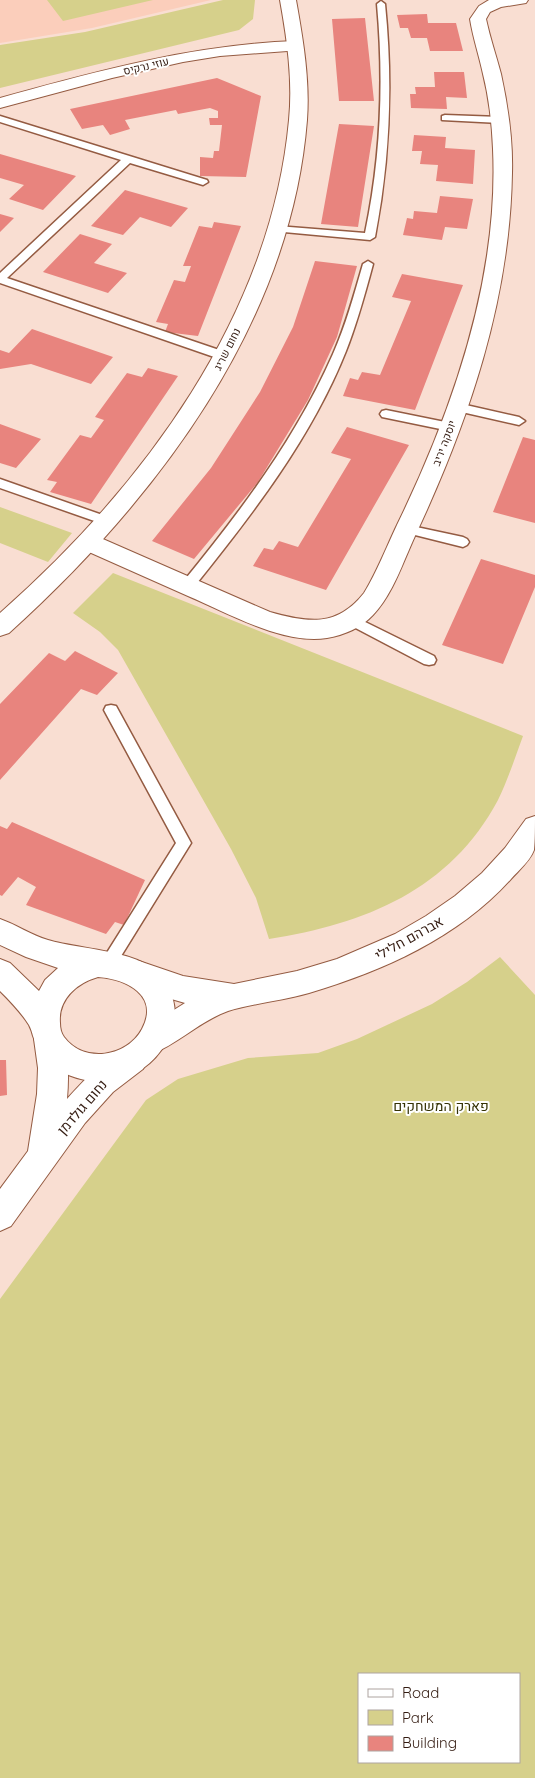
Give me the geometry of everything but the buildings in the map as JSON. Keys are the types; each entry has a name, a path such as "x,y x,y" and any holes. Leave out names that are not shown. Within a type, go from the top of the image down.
{"street":[{"name":"נחום שריג","path":"0,628 57,575 88,542 174,438 214,375 253,297 268,260 293,162 298,119 298,81 288,0"},
{"name":"יוסקה יריב","path":"88,542 262,618 290,626 318,630 335,627 351,620 371,603 407,529 450,427 480,335 494,268 501,222 503,170 500,120 492,73 478,19 480,13 490,5 520,0"},
{"name":"עוזי נרקיס","path":"0,103 63,85 187,56 252,47 295,46"},
{"name":"אברהם חלילי","path":"143,1049 196,1011 227,999 339,971 402,945 442,921 477,895 506,866 535,827"},
{"path":"0,931 22,944 48,954 125,967 139,974 151,986 158,999 159,1025 143,1049 117,1066 107,1068 80,1066 58,1052 25,996 0,972"},
{"path":"46,1030 47,1005 60,984 81,969 103,964"},
{"name":"אברהם חלילי","path":"139,974 152,980 194,992 232,995 250,994"},
{"name":"נחום גולדמן","path":"40,1163 52,1104 54,1080 46,1030"},
{"name":"נחום גולדמן","path":"0,1215 83,1102 102,1082 143,1049"}],"lane":[{"path":"277,229 370,237 380,184 386,119 386,66 381,4"},
{"path":"445,118 500,120"},
{"path":"0,119 203,182"},
{"path":"128,159 0,279 224,356"},
{"path":"188,586 256,497 307,419 324,388 348,333 361,294 368,264"},
{"path":"457,407 519,421"},
{"path":"386,414 450,427"},
{"path":"0,483 107,521"},
{"path":"407,529 464,542"},
{"path":"351,620 429,660"},
{"path":"103,964 184,843 111,710"}],"shaded area":[{"path":"0,0 211,0 92,28 0,43"}],"green space":[{"path":"47,0 153,0 63,21"},
{"path":"223,0 255,0 253,19 239,30 0,88 0,45 85,32"},
{"path":"0,507 72,533 48,562 0,543"},
{"path":"113,573 523,736 498,800 478,831 455,858 430,880 402,898 339,924 269,939 256,898 231,849 118,650 100,632 73,613"},
{"name":"פארק המשחקים","path":"500,957 535,995 535,1778 0,1778 0,1299 146,1100 178,1079 248,1058 318,1053 357,1039 432,1004 467,982"}]}
